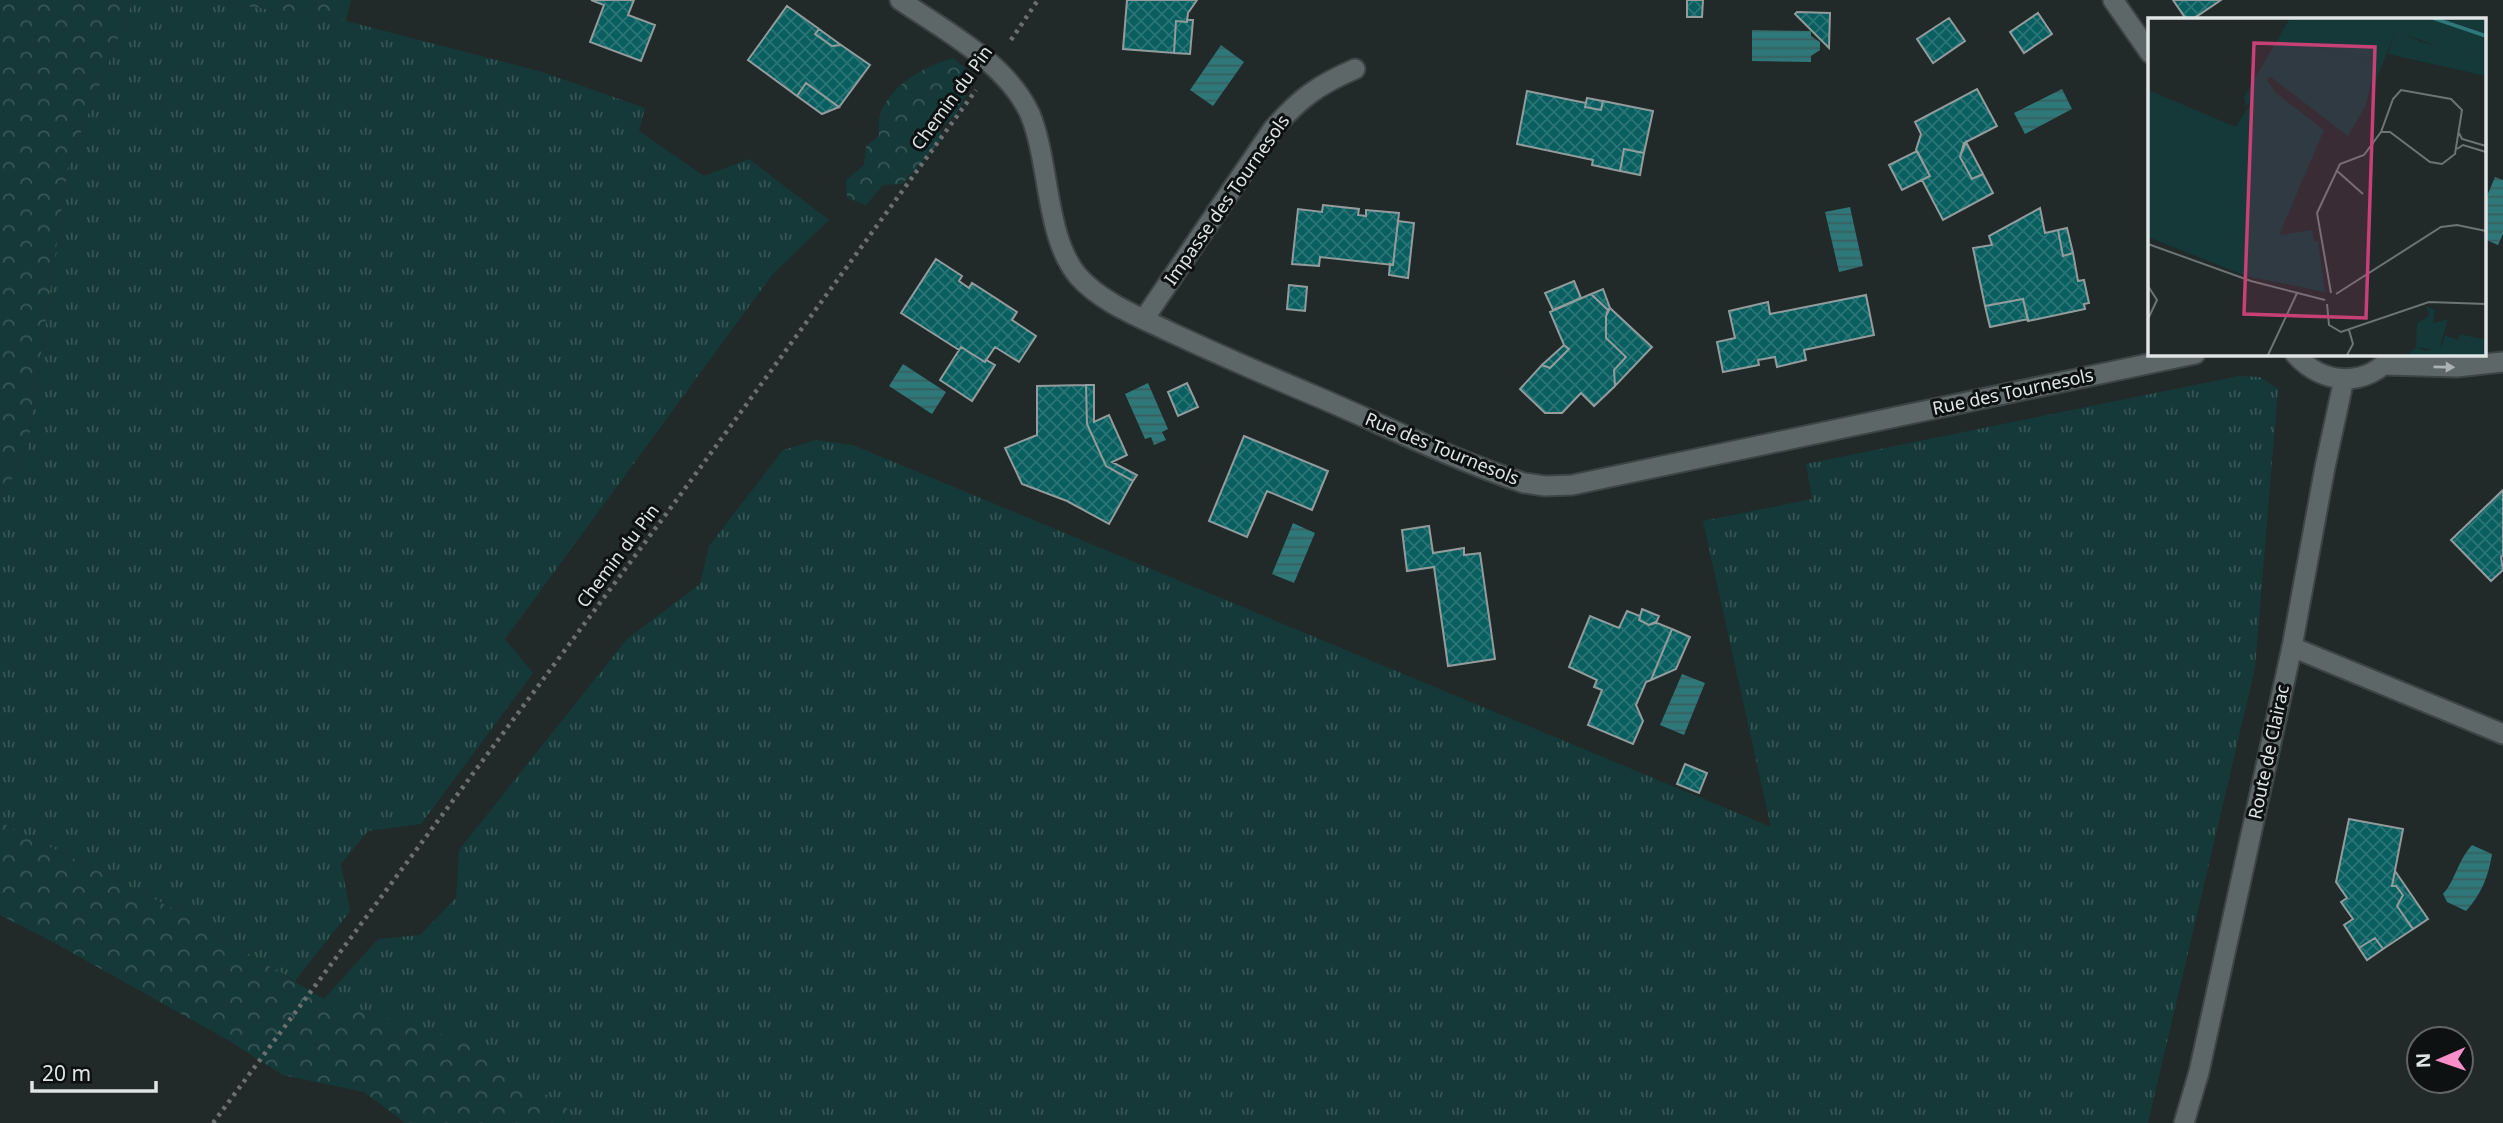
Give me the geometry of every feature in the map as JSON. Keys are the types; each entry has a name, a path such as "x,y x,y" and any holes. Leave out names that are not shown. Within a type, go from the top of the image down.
{"street":[{"name":"Rue des Tournesols","path":"900,0 994,65 1013,88 1029,113 1037,137 1065,256 1077,275 1093,291 1217,354 1524,483 1545,486 1591,481 2190,355"},
{"path":"2113,0 2148,51"},
{"name":"Impasse des Tournesols","path":"1144,319 1273,129 1296,103 1325,82 1355,69"},
{"path":"2486,352 2503,356"},
{"path":"2296,355 2305,365 2323,376 2344,379 2366,376 2390,359 2457,367 2503,362"},
{"name":"Route de Clairac","path":"2183,1123 2199,1072 2292,647 2344,379"},
{"path":"2292,647 2503,734"}],"path":[{"name":"Chemin du Pin","path":"213,1123 673,505 994,65 1038,0"}],"green space":[{"path":"0,0 133,0 68,165 28,446 0,503"},
{"path":"133,0 207,0 346,21 539,71 645,108 639,131 704,176 749,159 829,220 772,275 505,639 533,673 421,824 368,831 341,864 350,911 295,981 172,908 0,822 0,503 28,446 68,165"},
{"path":"207,0 351,0 346,21"},
{"path":"953,58 966,69 965,95 955,115 941,127 941,140 902,184 883,185 866,205 847,198 846,180 864,165 866,146 879,136 880,115 888,99 912,76"},
{"path":"2239,376 2260,377 2278,389 2255,668 2148,1123 570,1123 566,1108 324,999 378,939 420,935 456,898 459,850 627,639 700,584 709,546 783,450 816,440 853,445 1771,827 1703,521 1812,499 1806,464"},
{"path":"0,822 172,908 324,999 464,1041 567,1108 570,1123 406,1123 364,1092 283,1075 226,1039 0,915"}],"water":[{"path":"1752,30 1811,31 1811,36 1820,42 1820,50 1811,56 1811,62 1752,61"},
{"path":"1221,45 1244,62 1213,106 1190,90"},
{"path":"2062,89 2072,109 2025,134 2014,113"},
{"path":"2495,177 2503,180 2503,234 2498,245 2486,240 2486,198"},
{"path":"1850,207 1863,266 1839,272 1825,212"},
{"path":"903,364 946,392 932,414 889,386"},
{"path":"1148,383 1168,429 1162,432 1166,440 1154,445 1151,437 1145,439 1125,394"},
{"path":"1293,523 1315,533 1294,583 1272,574"},
{"path":"1682,674 1705,683 1684,735 1660,725"},
{"path":"2472,845 2492,854 2484,884 2466,911 2447,902 2443,894"}],"building":[{"path":"591,0 634,0 628,15 655,25 641,61 590,42 604,5"},
{"path":"1127,0 1197,0 1188,13 1187,22 1176,21 1174,53 1123,49"},
{"path":"1687,0 1703,0 1702,17 1687,17"},
{"path":"2173,0 2221,0 2194,18 2185,18"},
{"path":"787,6 819,29 815,34 832,46 841,45 870,65 839,107 806,83 797,96 748,60"},
{"path":"1830,13 1829,48 1795,14"},
{"path":"2038,13 2052,34 2024,53 2010,32"},
{"path":"1949,18 1965,41 1933,63 1917,39"},
{"path":"1193,20 1190,54 1174,53 1176,21"},
{"path":"819,29 841,45 832,46 815,34"},
{"path":"806,83 839,107 822,114 797,96"},
{"path":"1977,89 1997,126 1964,143 1960,157 1972,179 1983,174 1993,193 1943,220 1922,180 1930,176 1916,150 1921,134 1915,122"},
{"path":"1527,91 1586,103 1585,107 1601,110 1603,101 1653,111 1644,153 1624,149 1620,171 1592,165 1593,160 1517,144"},
{"path":"1587,98 1603,101 1601,110 1585,107"},
{"path":"1966,142 1983,174 1972,179 1960,157"},
{"path":"1624,149 1644,153 1640,175 1620,171"},
{"path":"1917,151 1930,176 1902,190 1889,165"},
{"path":"1323,205 1359,209 1358,215 1366,216 1366,210 1399,213 1393,265 1320,257 1319,266 1292,264 1298,209 1322,212"},
{"path":"2040,208 2045,233 2058,230 2063,256 2073,253 2078,281 2084,280 2089,303 2084,304 2085,309 2028,321 2023,299 1985,306 1973,248 1992,245 1989,236"},
{"path":"1398,221 1414,223 1408,278 1389,275 1390,264 1393,265"},
{"path":"2067,228 2073,253 2063,256 2058,230"},
{"path":"936,259 962,276 959,281 969,288 972,283 1017,312 1012,320 1036,336 1019,362 995,347 985,362 961,347 959,350 901,313"},
{"path":"1574,281 1581,298 1553,310 1545,293"},
{"path":"1289,285 1307,287 1305,311 1287,309"},
{"path":"1603,289 1610,308 1608,310 1591,294"},
{"path":"1591,294 1608,310 1606,338 1626,357 1614,370 1615,386 1594,406 1581,393 1562,413 1545,413 1520,389 1542,365 1550,368 1569,349 1564,345 1550,312"},
{"path":"1866,295 1874,335 1804,350 1806,360 1777,367 1775,357 1758,360 1759,365 1723,372 1717,342 1735,338 1729,311 1768,302 1770,314"},
{"path":"2023,299 2028,319 1990,327 1985,306"},
{"path":"1610,308 1652,347 1615,386 1614,370 1626,357 1606,338 1606,316"},
{"path":"1564,345 1569,349 1550,368 1542,365"},
{"path":"961,347 995,365 972,401 940,380"},
{"path":"1187,383 1198,407 1178,416 1168,392"},
{"path":"1086,385 1094,385 1094,422 1109,415 1127,455 1112,462 1137,475 1133,481 1106,466 1087,424"},
{"path":"1086,385 1087,424 1106,466 1133,481 1109,524 1067,501 1022,484 1005,448 1037,435 1037,386"},
{"path":"1244,436 1328,471 1312,510 1267,491 1247,537 1209,521"},
{"path":"2503,490 2503,570 2491,581 2451,540"},
{"path":"1429,526 1433,553 1464,548 1464,555 1480,553 1495,659 1448,666 1434,567 1407,571 1402,530"},
{"path":"1642,609 1659,616 1656,623 1649,625 1639,620"},
{"path":"1627,611 1640,616 1639,620 1649,625 1655,622 1672,629 1651,680 1646,682 1636,705 1643,721 1633,744 1588,725 1602,690 1594,687 1597,680 1569,667 1590,616 1619,628"},
{"path":"1672,629 1690,637 1676,669 1651,680"},
{"path":"1685,764 1707,773 1699,793 1677,784"},
{"path":"2349,819 2403,829 2392,886 2396,886 2403,895 2397,906 2413,929 2383,949 2375,938 2359,948 2344,925 2353,919 2341,902 2347,898 2336,882"},
{"path":"2395,871 2428,919 2413,929 2397,906 2403,895 2396,886 2392,886"},
{"path":"2375,938 2383,949 2367,960 2359,948"}]}
